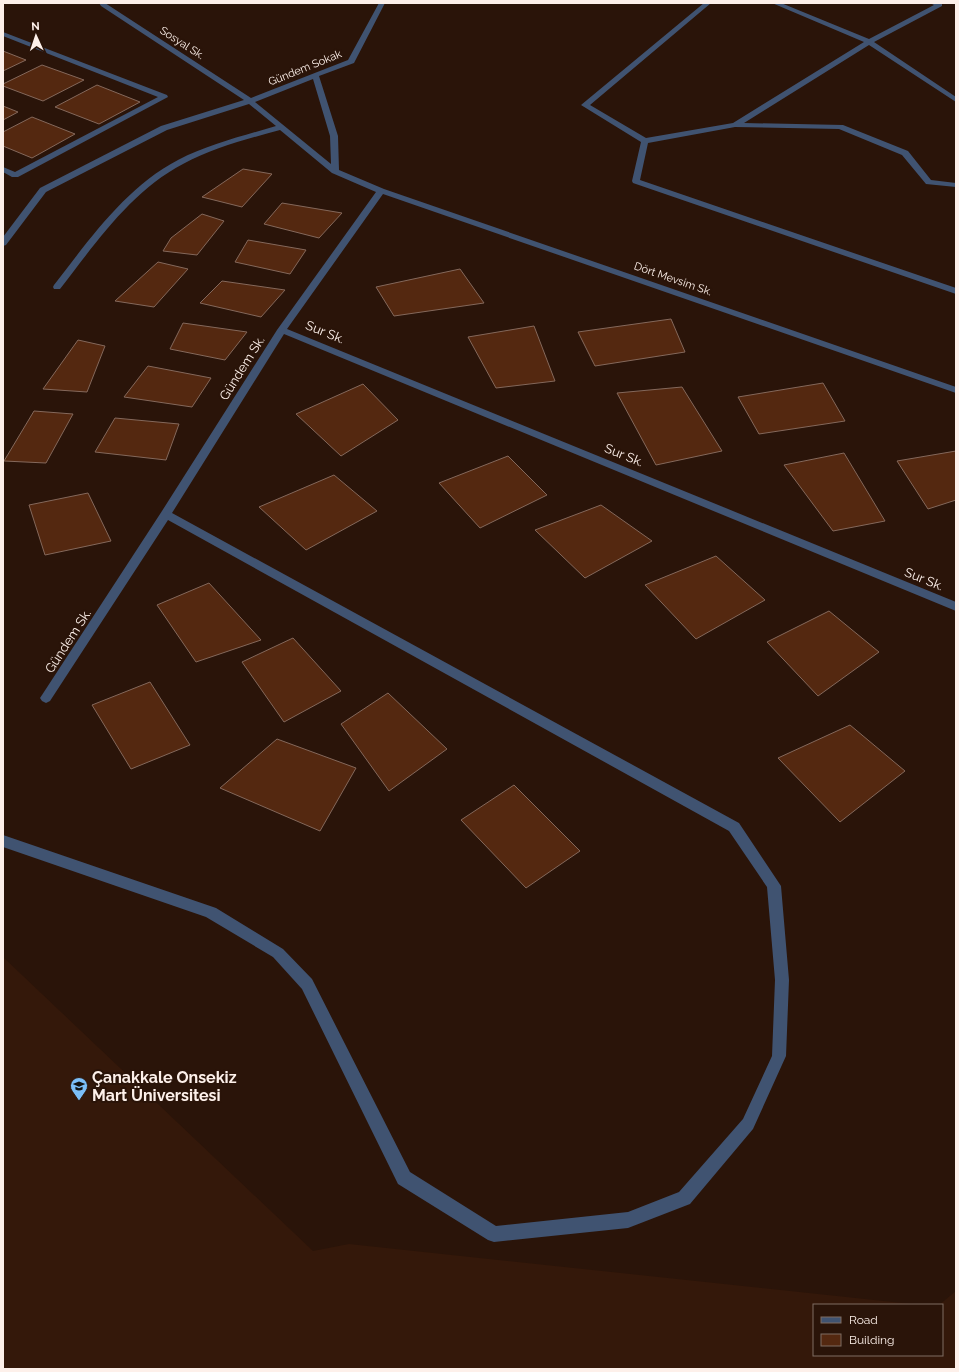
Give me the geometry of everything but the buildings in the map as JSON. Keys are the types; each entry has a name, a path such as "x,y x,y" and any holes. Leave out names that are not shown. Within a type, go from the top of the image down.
{"street":[{"name":"Sosyal Sk.","path":"102,3 250,101"},
{"name":"Gündem Sokak","path":"3,243 43,190 164,128 250,101 351,61 382,3"},
{"path":"708,3 585,105 645,141 735,125 840,127 905,153 929,182 956,184"},
{"path":"775,3 869,42 956,100"},
{"path":"735,125 869,42 940,5 933,3"},
{"path":"3,34 164,97 15,175 3,170"},
{"path":"315,75 334,136 335,171"},
{"path":"250,101 335,171 381,191"},
{"path":"57,287 106,225 150,182 169,169 208,150 282,128"},
{"path":"645,141 636,181 956,291"},
{"name":"Gündem Sk.","path":"46,698 166,514 282,330 381,191"},
{"name":"Dört Mevsim Sk.","path":"381,191 956,390"},
{"name":"Sur Sk.","path":"282,330 956,607"},
{"path":"3,841 211,912 278,954 307,984 404,1178 494,1234 628,1220 684,1198 748,1124 778,1056 782,980 774,886 734,827 166,514"}],"shaded area":[{"name":"Çanakkale Onsekiz Mart Üniversitesi","path":"3,957 313,1251 349,1244 912,1304 813,1304 813,1356 943,1356 943,1304 940,1304 956,1291 956,1369 3,1369"}],"place":[{"name":"Çanakkale Onsekiz Mart Üniversitesi","path":"79,1101"}]}
